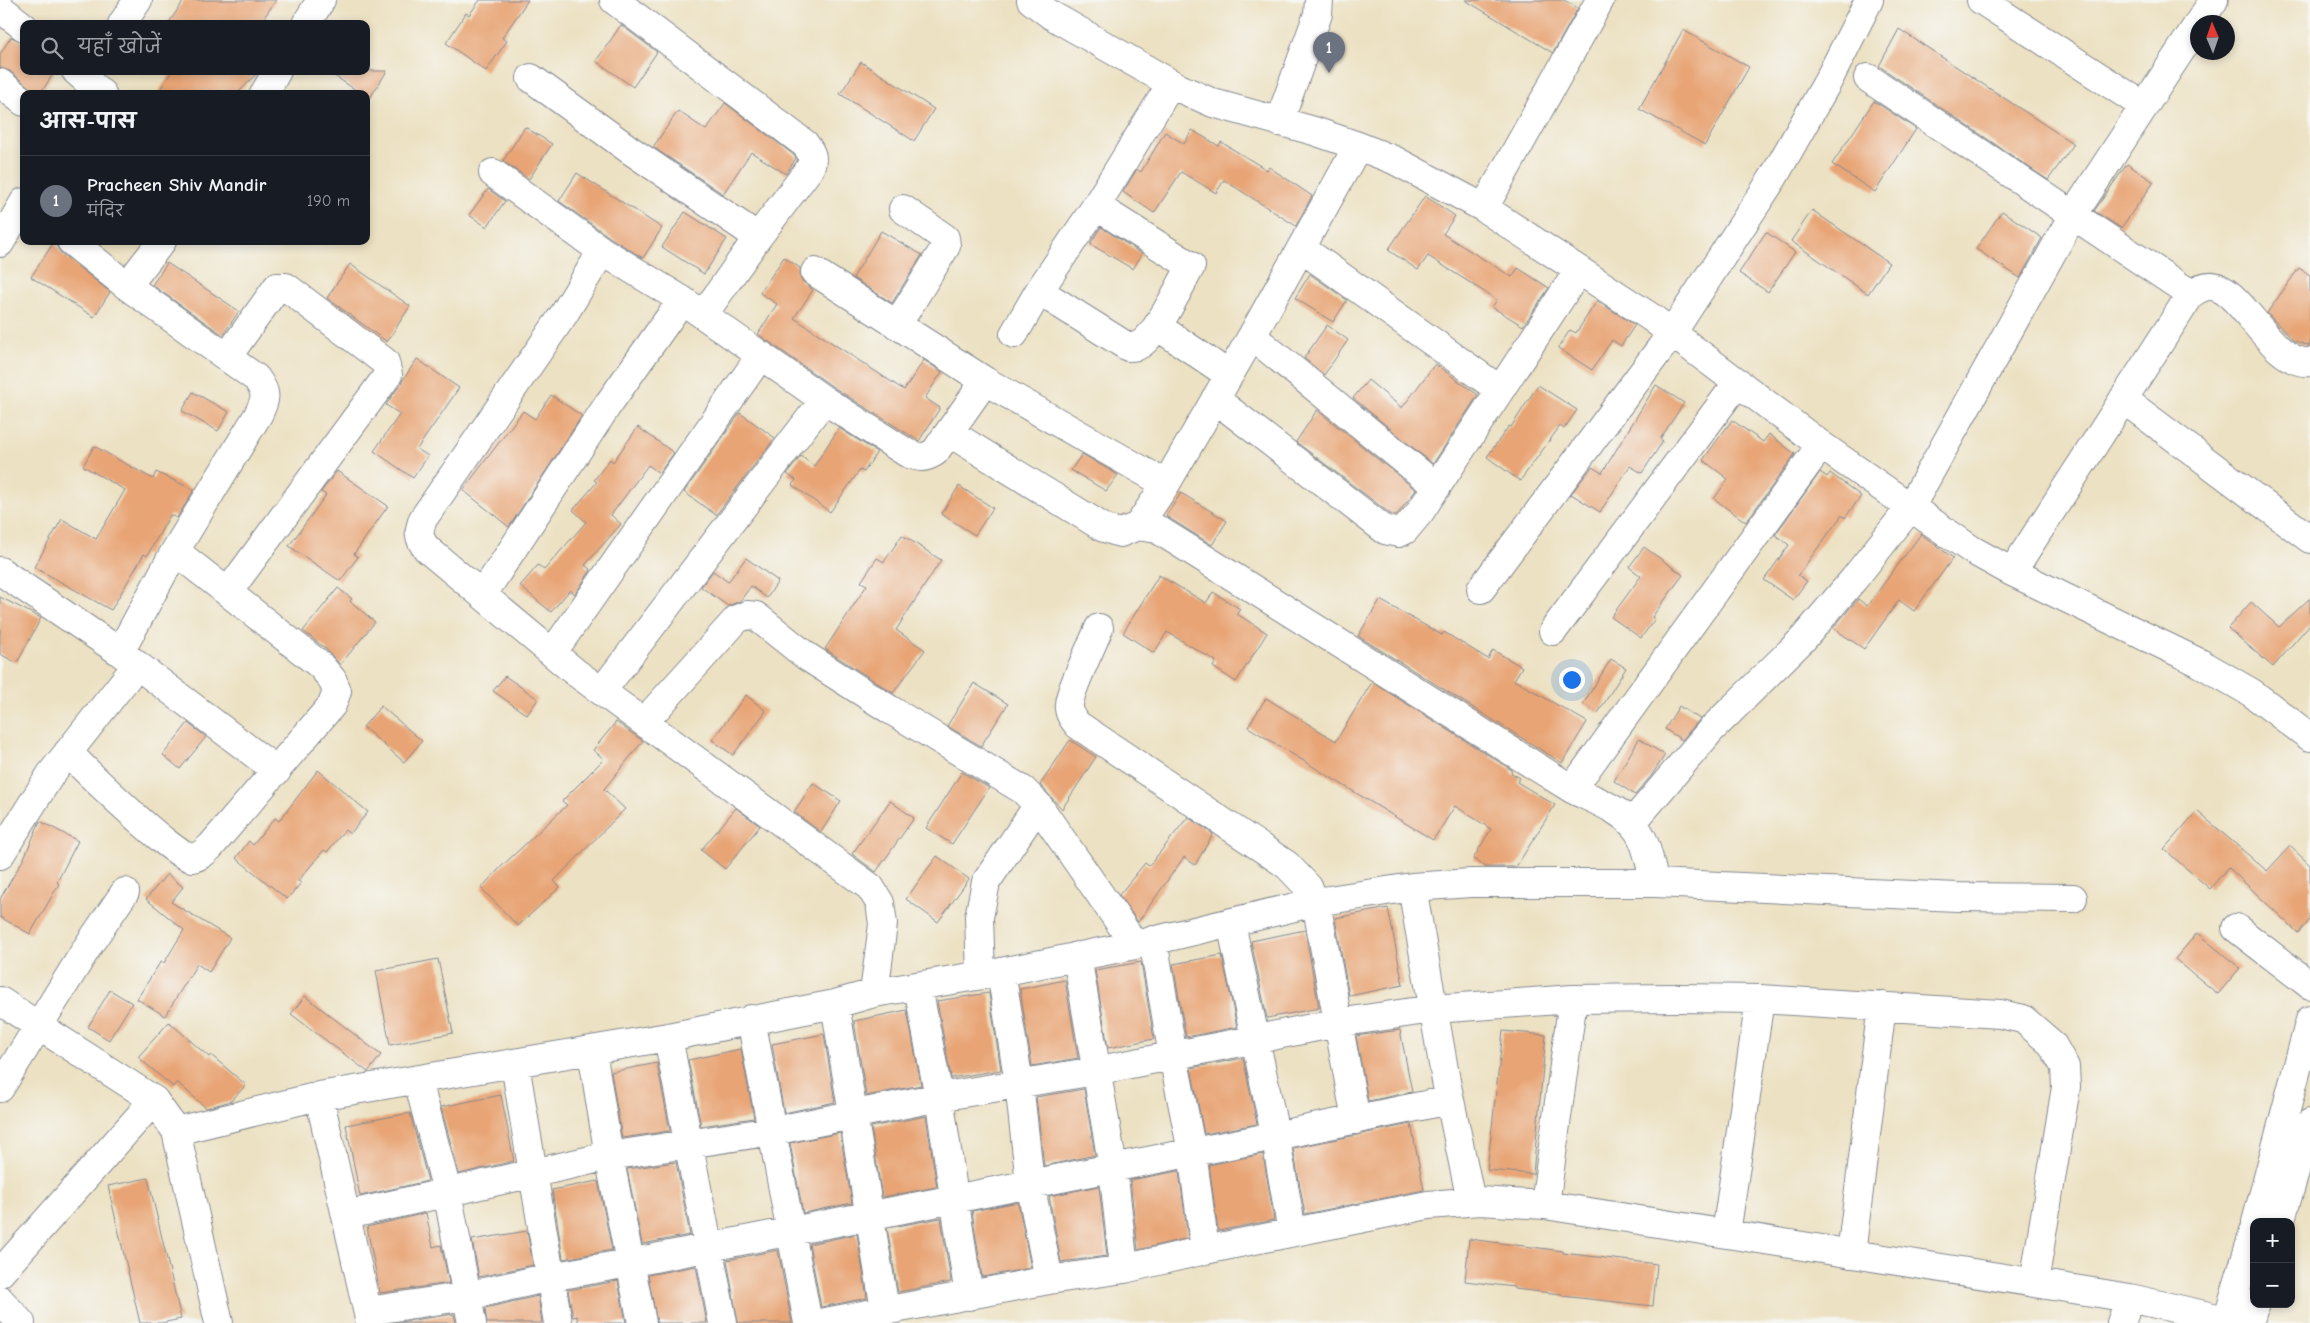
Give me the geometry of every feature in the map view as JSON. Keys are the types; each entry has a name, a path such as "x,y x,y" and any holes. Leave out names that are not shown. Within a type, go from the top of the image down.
{"street":[{"path":"125,20 138,0"},
{"path":"308,20 321,0"},
{"path":"483,594 607,406 693,307 758,237 810,168 813,159 812,152 806,144 614,0"},
{"path":"1031,0 1051,14 1171,84 1213,103 1358,146 1394,160 1484,208 1672,333 1821,444 1972,550 2012,572 2200,663 2252,693 2307,729"},
{"path":"1279,122 1318,14 1319,0"},
{"path":"1484,208 1600,0"},
{"path":"1481,589 1672,333 1773,178 1832,72 1869,0"},
{"path":"1981,0 2144,106"},
{"path":"2204,15 2214,0"},
{"path":"0,8 20,24"},
{"path":"1632,823 1711,730 1812,628 1910,508 2073,215 2190,35"},
{"path":"266,90 275,75"},
{"path":"531,78 630,150 758,237"},
{"path":"1868,78 2191,294"},
{"path":"0,84 20,99"},
{"path":"1014,334 1039,290 1096,206 1171,84"},
{"path":"1138,526 1166,484 1252,336 1358,146"},
{"path":"493,173 602,251 693,307 824,400 907,453 919,458 927,457 935,452 985,381"},
{"path":"1039,290 1128,347 1138,346 1148,339 1191,266 1096,206"},
{"path":"897,325 946,246 945,238 903,209"},
{"path":"0,243 20,210"},
{"path":"0,855 128,658 175,551 258,415 264,401 265,390 256,378 228,356 127,286 76,245"},
{"path":"127,286 159,245"},
{"path":"1300,248 1500,390"},
{"path":"602,251 564,314 424,519 418,531 420,540 427,549 602,691 870,887 880,903 883,924 874,993"},
{"path":"1215,399 1385,530 1399,533 1405,530 1437,487 1579,270"},
{"path":"815,272 985,381 1166,484"},
{"path":"228,356 277,287 286,287 385,362 388,375 228,592"},
{"path":"2012,572 2191,294 2201,288 2219,288 2227,294 2265,335 2291,358 2304,363 2310,362"},
{"path":"1156,326 1229,375"},
{"path":"1252,336 1437,487"},
{"path":"553,652 680,475 761,356"},
{"path":"1553,631 1738,382"},
{"path":"2123,399 2310,539"},
{"path":"602,691 824,400"},
{"path":"950,433 1104,528 1120,533 1138,526 1157,529 1572,789 1609,807 1632,823 1642,838 1655,884"},
{"path":"1572,789 1821,444"},
{"path":"68,752 168,845 184,856 192,858 200,856 212,846 332,706 337,692 332,679 320,665 175,551"},
{"path":"0,571 128,658 277,771"},
{"path":"644,722 737,619 746,615 756,616 806,656 1023,790 1038,805 1144,943 1173,1056 1192,1152 1205,1250"},
{"path":"1099,628 1069,705 1071,716 1078,725 1287,865 1308,887 1316,902 1356,1120"},
{"path":"1038,805 986,882 979,917 1019,1083 1030,1183 1049,1280"},
{"path":"176,1131 319,1096 418,1081 668,1037 750,1019 836,1004 874,993 918,987 1144,943 1316,902 1412,887 1489,882 1655,884 1956,897 2073,898"},
{"path":"1412,887 1450,1100 1471,1201"},
{"path":"0,1088 90,943 125,892"},
{"path":"1231,923 1275,1136 1292,1232"},
{"path":"2236,928 2310,985"},
{"path":"1077,956 1095,1071 1113,1168 1124,1269"},
{"path":"918,987 939,1097 969,1296"},
{"path":"1545,1205 1573,999"},
{"path":"347,1215 609,1156 690,1142 773,1131 939,1097 1095,1071 1337,1023 1433,1009 1573,999 1760,999 2000,1014 2023,1019 2052,1044 2065,1067 2066,1087 2034,1283"},
{"path":"1726,1234 1760,999"},
{"path":"0,1001 154,1100 176,1131 219,1323"},
{"path":"836,1004 868,1215 885,1310"},
{"path":"1851,1254 1882,1006"},
{"path":"750,1019 766,1109 773,1131 789,1231 808,1323"},
{"path":"2257,1218 2310,1020"},
{"path":"668,1037 690,1142 723,1323"},
{"path":"592,1051 609,1156 642,1323"},
{"path":"515,1064 558,1323"},
{"path":"418,1081 447,1191 472,1323"},
{"path":"319,1096 369,1317 550,1277 1113,1168 1450,1100"},
{"path":"0,1274 154,1100"},
{"path":"2281,1218 2310,1123"},
{"path":"821,1323 1049,1280 1124,1269 1205,1250 1428,1205 1471,1201 1545,1205 2034,1283 2125,1311 2236,1322 2251,1308"},
{"path":"2236,1322 2250,1251"},
{"path":"0,1300 21,1323"}],"building":[{"path":"184,0 276,0 263,20 171,20"},
{"path":"480,0 528,0 502,38 507,41 486,71 446,43 466,13 469,15"},
{"path":"1465,0 1564,0 1578,8 1553,53"},
{"path":"621,25 657,52 633,87 596,61"},
{"path":"1899,29 2074,144 2048,180 1879,66"},
{"path":"1683,30 1749,67 1705,145 1639,109"},
{"path":"11,37 20,40 20,75 52,75 43,90 32,90 10,71 0,68 0,54"},
{"path":"861,62 934,109 914,141 840,94"},
{"path":"370,71 387,71 370,98 370,90 356,90 333,75 370,75"},
{"path":"169,75 255,75 241,90 160,90"},
{"path":"1874,101 1916,129 1875,192 1832,164"},
{"path":"725,103 794,155 796,158 786,174 751,152 723,194 653,147 678,111 706,130"},
{"path":"525,127 552,144 529,179 503,161"},
{"path":"1192,130 1219,146 1221,142 1267,170 1269,167 1312,196 1296,226 1224,180 1216,193 1181,172 1154,213 1123,192 1137,169 1141,172 1165,132 1184,144"},
{"path":"2127,164 2154,182 2121,228 2094,211"},
{"path":"577,173 662,228 643,258 559,201"},
{"path":"488,189 505,201 487,227 469,215"},
{"path":"1425,196 1455,216 1443,234 1512,277 1518,268 1549,288 1523,326 1492,307 1497,300 1428,256 1418,270 1388,250"},
{"path":"1812,210 1889,263 1868,294 1791,241"},
{"path":"2002,211 2042,238 2020,278 1976,249"},
{"path":"685,212 727,239 704,274 662,247"},
{"path":"1101,227 1142,254 1133,269 1090,244"},
{"path":"881,231 922,255 892,303 853,278"},
{"path":"1766,232 1795,252 1768,292 1739,273"},
{"path":"52,245 56,245 61,253 110,292 94,317 31,277"},
{"path":"784,257 800,268 801,280 813,290 794,318 904,390 924,360 942,372 925,398 940,408 919,441 833,387 758,334 777,304 760,293"},
{"path":"167,263 239,311 223,335 152,285"},
{"path":"350,264 410,306 387,342 327,298"},
{"path":"2299,268 2310,275 2310,346 2294,341 2267,313"},
{"path":"1310,274 1347,300 1333,322 1295,298"},
{"path":"1597,301 1635,325 1621,346 1612,340 1592,370 1558,348 1570,330 1576,333"},
{"path":"1327,325 1348,340 1324,375 1304,358"},
{"path":"417,359 459,388 417,449 428,456 413,478 374,451 400,414 386,405"},
{"path":"1435,364 1478,395 1433,464 1353,398 1368,380 1402,408"},
{"path":"1538,385 1577,410 1564,429 1560,426 1520,481 1487,457 1509,426 1511,427"},
{"path":"1656,385 1684,403 1660,439 1663,441 1642,473 1630,466 1600,512 1571,494 1592,467 1602,473"},
{"path":"193,392 229,412 218,431 182,411"},
{"path":"551,395 582,416 509,527 463,490 523,411 535,419"},
{"path":"1317,410 1416,490 1396,516 1392,515 1296,442"},
{"path":"740,413 775,438 716,515 684,492"},
{"path":"1732,420 1763,442 1769,434 1795,454 1746,522 1714,499 1728,479 1703,460"},
{"path":"638,427 674,453 659,473 648,465 611,515 621,524 585,565 591,570 575,594 570,590 551,612 520,586 538,565 544,570 586,522 573,510 597,482 594,480 610,459 613,462"},
{"path":"839,428 877,452 864,472 860,470 830,512 792,485 796,480 787,474 801,456 814,466"},
{"path":"94,446 153,479 156,472 194,490 177,518 170,515 147,556 144,554 111,610 34,567 62,519 96,539 125,490 83,466"},
{"path":"1082,454 1118,475 1106,491 1071,470"},
{"path":"337,471 388,506 354,554 358,557 340,581 289,546 326,495 321,492"},
{"path":"1820,472 1827,477 1830,473 1861,496 1845,518 1842,515 1798,575 1807,581 1793,600 1764,580 1789,545 1775,535"},
{"path":"959,486 993,508 975,535 941,514"},
{"path":"1181,493 1227,521 1212,545 1166,516"},
{"path":"1921,534 1953,558 1914,611 1899,600 1864,649 1833,628 1858,599 1867,606"},
{"path":"902,535 941,560 896,630 925,650 893,693 825,649 867,585 861,582 877,558 884,562"},
{"path":"1644,547 1683,575 1652,617 1655,619 1641,638 1611,617 1641,576 1629,567"},
{"path":"746,558 778,581 767,598 751,586 740,601 728,606 701,587 713,571 728,582"},
{"path":"1159,575 1206,603 1213,592 1240,609 1237,614 1267,633 1236,682 1213,667 1216,661 1167,632 1154,653 1123,633"},
{"path":"338,588 375,622 340,665 326,649 303,631"},
{"path":"0,597 41,618 17,663 0,654"},
{"path":"2310,598 2310,624 2273,667 2228,628 2251,602 2279,627"},
{"path":"1380,600 1442,635 1444,632 1488,659 1493,650 1522,667 1514,680 1587,722 1562,763 1358,636"},
{"path":"1611,659 1626,668 1598,713 1583,704"},
{"path":"505,676 538,699 527,715 493,691"},
{"path":"1372,682 1512,770 1511,773 1520,778 1517,782 1555,805 1516,867 1486,867 1473,859 1491,829 1455,806 1433,840 1248,727 1266,698 1336,741"},
{"path":"974,683 1008,704 981,746 947,726"},
{"path":"746,695 766,711 733,755 712,740"},
{"path":"381,706 422,741 404,762 363,727"},
{"path":"1679,706 1700,719 1682,740 1665,729"},
{"path":"616,722 643,741 604,789 625,809 554,881 560,887 518,926 481,888 567,805 562,801 604,759 593,750"},
{"path":"188,723 206,737 180,769 163,755"},
{"path":"1639,739 1665,755 1652,775 1635,795 1614,781"},
{"path":"1070,740 1096,757 1062,809 1040,785"},
{"path":"318,770 368,812 350,834 345,830 327,852 324,850 298,881 301,883 287,899 236,858 249,841 253,845 275,818 279,821"},
{"path":"962,772 989,788 952,844 926,828"},
{"path":"813,783 841,801 821,832 794,812"},
{"path":"890,801 914,818 876,872 852,854"},
{"path":"736,808 760,826 725,869 701,850"},
{"path":"2197,811 2267,871 2290,846 2310,865 2310,920 2298,933 2228,867 2210,889 2164,849"},
{"path":"1188,817 1213,834 1195,865 1184,857 1138,922 1119,895 1145,863 1149,866"},
{"path":"40,821 78,841 57,882 59,884 30,934 0,917 0,899 24,858"},
{"path":"937,856 969,879 938,922 906,899"},
{"path":"167,874 183,887 171,902 230,938 209,972 197,964 165,1016 137,999 161,961 164,963 184,930 146,899"},
{"path":"1388,908 1403,985 1349,996 1335,918"},
{"path":"1305,930 1319,1008 1267,1018 1251,941"},
{"path":"2197,933 2240,968 2218,994 2175,959"},
{"path":"1222,955 1237,1027 1186,1037 1173,964"},
{"path":"438,959 453,1033 390,1045 376,971"},
{"path":"1141,962 1154,1039 1108,1048 1095,970"},
{"path":"1065,980 1078,1058 1032,1066 1020,989"},
{"path":"110,990 132,1003 109,1040 88,1027"},
{"path":"989,993 1001,1070 951,1078 937,1001"},
{"path":"305,996 381,1055 368,1072 291,1014"},
{"path":"907,1010 921,1085 866,1096 854,1021"},
{"path":"169,1022 209,1057 211,1055 246,1085 231,1101 206,1108 177,1082 173,1087 138,1057"},
{"path":"1400,1030 1412,1092 1368,1101 1356,1036"},
{"path":"1503,1031 1546,1035 1533,1174 1487,1170"},
{"path":"824,1034 835,1102 784,1113 772,1044"},
{"path":"741,1049 754,1118 701,1126 688,1060"},
{"path":"1243,1058 1257,1124 1204,1134 1191,1068"},
{"path":"657,1063 670,1131 622,1138 611,1072"},
{"path":"1084,1089 1095,1155 1044,1166 1036,1097"},
{"path":"501,1095 514,1161 459,1174 441,1107"},
{"path":"410,1113 428,1181 360,1196 346,1125"},
{"path":"926,1116 937,1187 882,1197 871,1127"},
{"path":"1411,1124 1424,1190 1305,1214 1293,1148"},
{"path":"840,1133 852,1203 803,1213 790,1143"},
{"path":"1263,1154 1274,1220 1218,1231 1209,1165"},
{"path":"676,1162 690,1235 642,1244 627,1169"},
{"path":"1179,1171 1188,1238 1138,1250 1130,1180"},
{"path":"148,1178 181,1319 161,1323 140,1323 108,1186"},
{"path":"598,1181 612,1250 563,1259 552,1190"},
{"path":"1099,1186 1107,1256 1061,1262 1049,1196"},
{"path":"1018,1202 1031,1268 982,1277 972,1211"},
{"path":"426,1213 433,1247 441,1245 449,1283 380,1293 367,1227"},
{"path":"941,1218 951,1282 898,1292 887,1228"},
{"path":"527,1231 533,1265 479,1277 472,1240"},
{"path":"857,1234 867,1298 821,1307 809,1244"},
{"path":"1469,1239 1657,1264 1653,1306 1562,1296 1562,1294 1465,1281"},
{"path":"778,1250 792,1323 738,1323 727,1260"},
{"path":"696,1266 707,1323 657,1323 648,1275"},
{"path":"618,1281 626,1323 578,1323 577,1316 573,1317 568,1290"},
{"path":"538,1296 542,1323 487,1323 485,1308"},
{"path":"454,1314 456,1323 393,1323"}],"place":[{"name":"Pracheen Shiv Mandir","path":"1329,73"}]}
